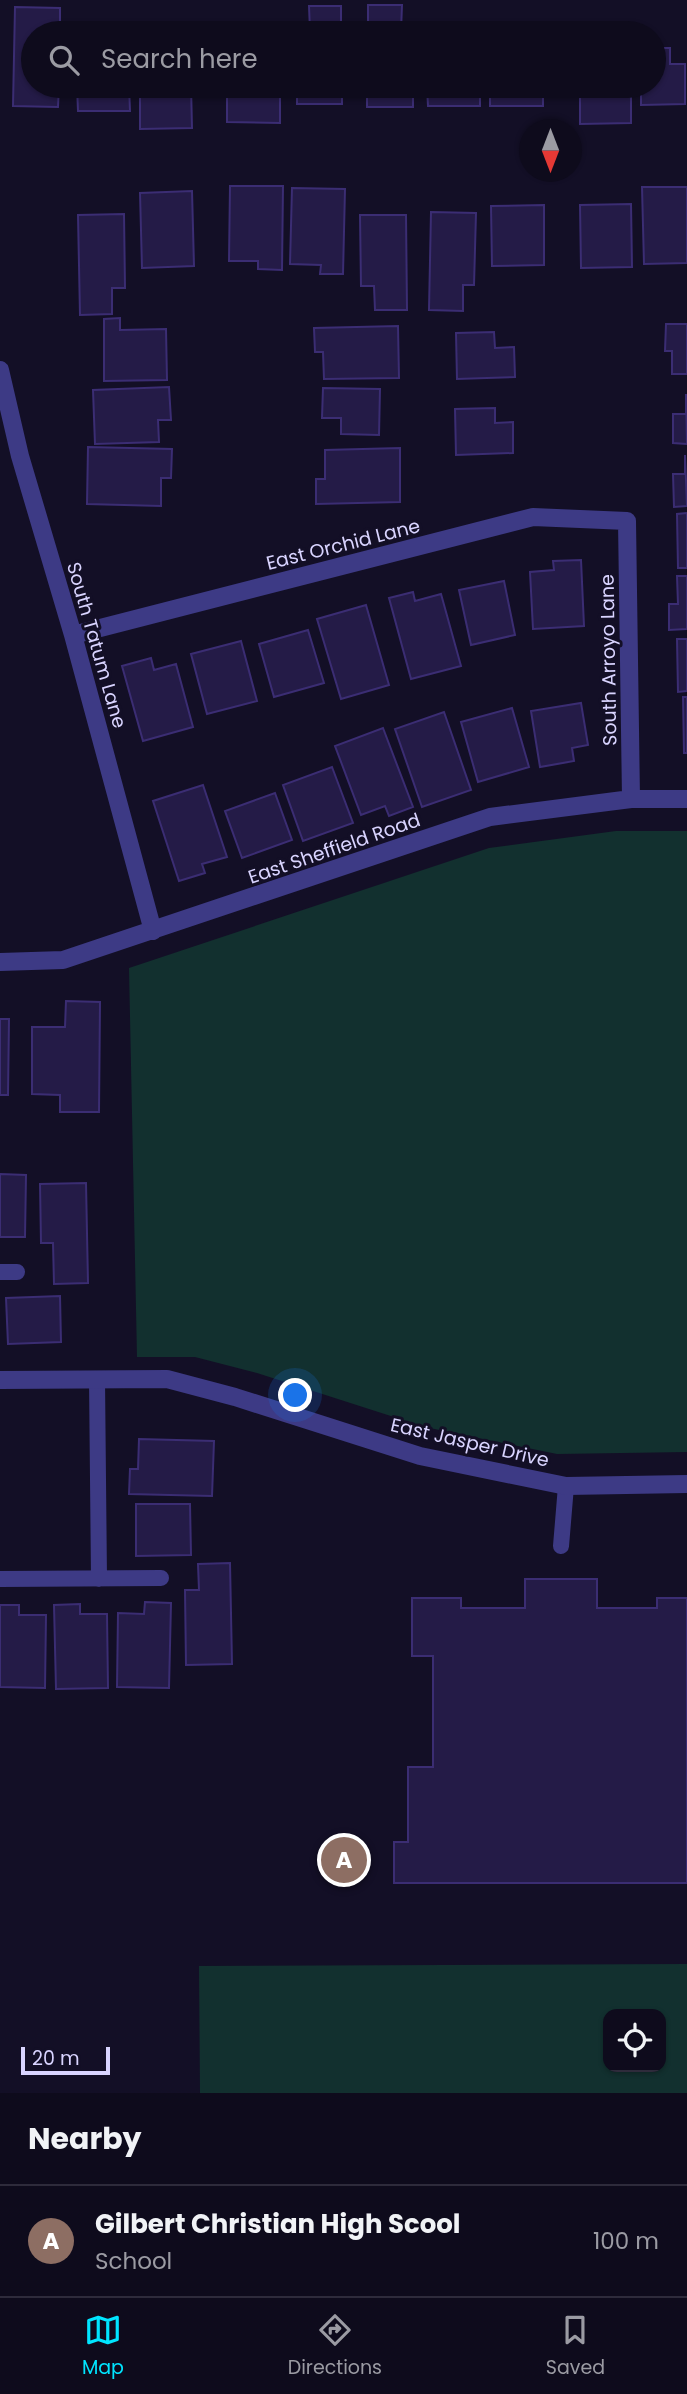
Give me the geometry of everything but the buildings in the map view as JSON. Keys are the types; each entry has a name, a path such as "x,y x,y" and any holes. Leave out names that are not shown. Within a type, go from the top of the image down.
{"street":[{"name":"South Tatum Lane","path":"0,370 20,456 74,635 153,931"},
{"name":"East Orchid Lane","path":"74,635 533,517 627,521"},
{"name":"South Arroyo Lane","path":"627,521 631,799"},
{"name":"East Sheffield Road","path":"0,962 63,960 490,817 631,799 687,799"},
{"name":"East Jasper Drive","path":"0,1380 167,1379 235,1397 421,1457 566,1486 687,1484"}],"lane":[{"path":"0,1272 17,1272"},
{"path":"97,1379 99,1579"},
{"path":"561,1546 566,1486"},
{"path":"0,1579 160,1578"}],"green space":[{"path":"616,831 687,831 687,1452 557,1454 425,1427 257,1373 195,1357 137,1357 129,968 489,848"},
{"path":"687,1964 687,2093 200,2093 199,1966"}],"place":[{"name":"Gilbert Christian High Scool","path":"344,1860"}]}
